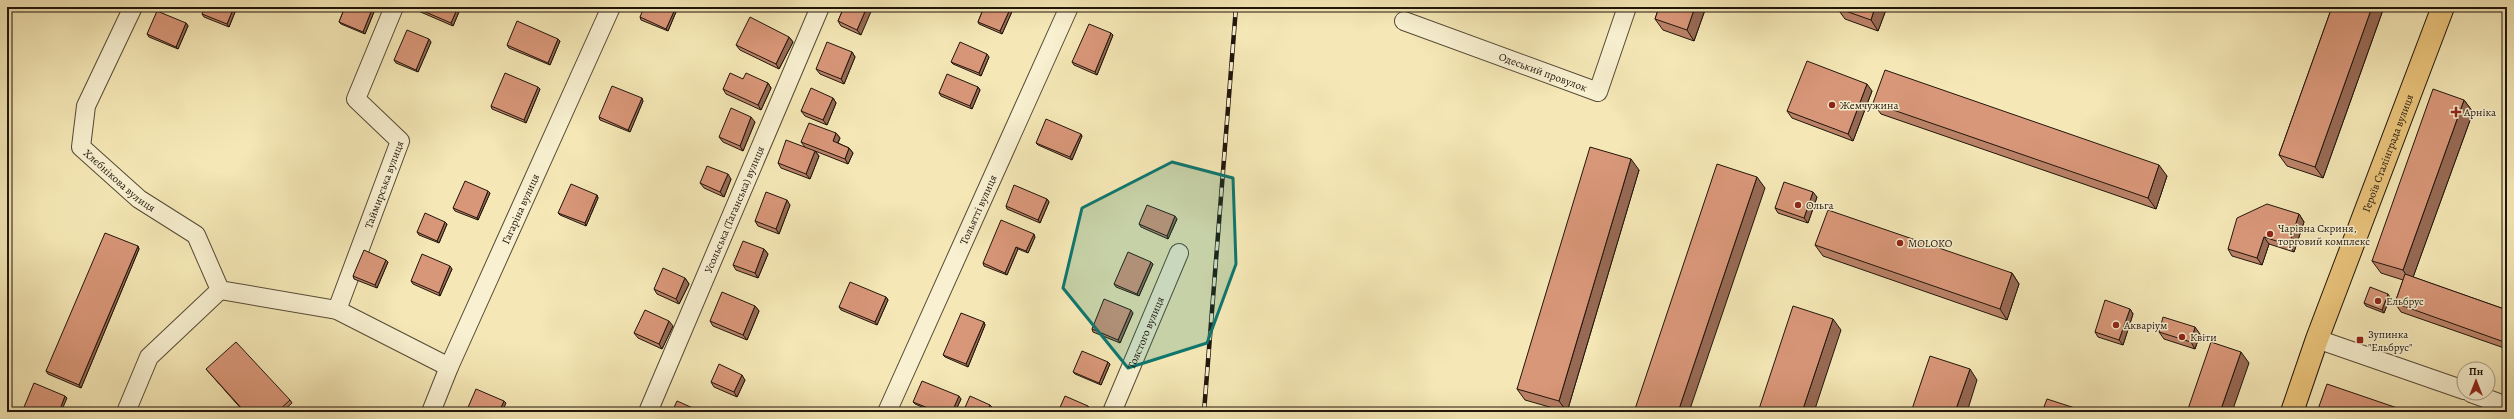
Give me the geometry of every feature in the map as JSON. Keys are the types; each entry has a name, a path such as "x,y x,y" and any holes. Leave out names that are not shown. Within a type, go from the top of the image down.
{"main road":[{"name":"Героїв Сталінграда вулиця","path":"2292,412 2317,339 2443,7"}],"street":[{"name":"Хлєбнікова вулиця","path":"133,7 86,106 81,147 139,199 196,235 220,290"},
{"name":"Таймирська вулиця","path":"337,310 400,141 356,99 394,7"},
{"name":"Гагаріна вулиця","path":"432,412 449,367 611,7"},
{"name":"Усольська (Таганська) вулиця","path":"648,412 820,7"},
{"name":"Тольятті вулиця","path":"887,412 1069,7"},
{"name":"Одеський провулок","path":"1404,21 1598,92 1627,7"},
{"name":"Толстого вулиця","path":"1112,412 1179,253"},
{"path":"126,412 150,356 220,290 337,310 449,367"},
{"path":"2317,339 2456,387"},
{"path":"2493,401 2507,406"}],"highlighted area":[{"path":"1172,162 1233,178 1236,264 1207,343 1128,368 1063,288 1082,208"}],"building":[{"path":"205,7 234,7 227,24 202,14"},
{"path":"345,7 373,7 363,32 339,22"},
{"path":"414,7 458,7 451,23"},
{"path":"644,7 676,7 666,29 640,17"},
{"path":"844,7 867,7 857,30 838,21"},
{"path":"984,7 1011,7 1000,31 978,22"},
{"path":"1659,7 1695,7 1687,30 1655,19"},
{"path":"1875,7 1871,20 1837,8"},
{"path":"2332,7 2372,7 2315,167 2279,155"},
{"path":"157,11 186,23 176,47 147,34"},
{"path":"750,17 789,37 776,64 736,45"},
{"path":"517,21 558,39 548,63 507,45"},
{"path":"1089,24 1111,33 1095,72 1072,62"},
{"path":"407,30 429,39 416,70 394,60"},
{"path":"827,42 852,52 841,79 816,69"},
{"path":"960,42 987,54 979,73 951,62"},
{"name":"Жемчужина","path":"1807,61 1867,84 1848,134 1787,111"},
{"path":"1885,70 2159,165 2148,198 1873,103"},
{"path":"505,73 538,87 524,120 491,106"},
{"path":"730,73 743,79 746,73 768,83 758,105 723,89"},
{"path":"947,74 978,87 970,106 939,93"},
{"path":"612,86 642,98 628,130 599,117"},
{"path":"811,88 833,98 823,120 801,111"},
{"path":"2433,89 2464,100 2403,270 2372,261"},
{"path":"731,108 751,117 740,146 719,137"},
{"path":"1046,119 1081,134 1070,157 1036,143"},
{"path":"809,123 836,133 833,141 849,148 845,159 801,142"},
{"path":"786,140 815,151 806,174 778,163"},
{"path":"1590,147 1631,159 1559,401 1517,389"},
{"path":"1717,164 1757,177 1678,412 1634,412"},
{"path":"707,166 728,174 720,192 700,183"},
{"path":"465,181 488,191 477,218 453,208"},
{"name":"Ольга","path":"1784,182 1813,192 1804,218 1775,208"},
{"path":"571,184 597,195 585,223 558,213"},
{"path":"1014,185 1047,199 1038,220 1006,206"},
{"path":"766,192 787,200 776,229 755,221"},
{"name":"Чарівна Скриня, торговий комплекс","path":"2267,204 2299,214 2289,245 2264,237 2257,258 2228,249 2237,218"},
{"path":"1147,205 1175,216 1167,236 1139,224"},
{"path":"1828,210 2012,273 2000,309 1815,245"},
{"path":"425,213 445,222 437,241 417,232"},
{"path":"1001,220 1034,234 1026,251 1016,247 1005,273 983,263"},
{"path":"105,233 138,246 79,385 46,371"},
{"path":"743,241 764,249 755,273 733,265"},
{"path":"364,250 386,260 375,285 353,276"},
{"path":"1128,252 1151,262 1137,294 1114,284"},
{"path":"422,254 450,266 439,293 411,281"},
{"path":"663,268 685,278 676,299 654,289"},
{"path":"2405,274 2507,310 2507,343 2395,303"},
{"path":"850,282 886,297 875,322 839,307"},
{"name":"Ельбрус","path":"2370,287 2388,294 2382,310 2364,303"},
{"path":"722,292 755,306 743,335 710,321"},
{"path":"1104,299 1131,310 1118,340 1092,329"},
{"name":"Акваріум","path":"2105,300 2130,309 2119,340 2095,332"},
{"path":"1793,306 1833,319 1802,412 1758,412"},
{"path":"645,310 669,321 659,344 634,333"},
{"path":"961,313 984,322 966,364 943,355"},
{"path":"2163,317 2195,327 2191,342 2159,332"},
{"path":"236,342 290,400 277,412 245,412 206,369"},
{"path":"2211,342 2241,352 2220,412 2187,412"},
{"path":"1082,351 1108,362 1099,383 1073,372"},
{"path":"1930,356 1970,369 1955,412 1911,412"},
{"path":"719,364 742,375 734,392 711,382"},
{"path":"922,381 959,396 952,412 938,412 913,402"},
{"path":"34,383 65,396 59,412 22,412"},
{"path":"2327,384 2409,412 2317,412"},
{"path":"476,389 504,401 499,412 466,412"},
{"path":"970,396 990,405 987,412 963,412"},
{"path":"1065,396 1088,406 1086,412 1058,412"},
{"path":"2047,399 2081,410 2080,412 2042,412"},
{"path":"677,401 702,412 672,412"}],"railway":[{"path":"1204,412 1236,7"}],"place":[{"name":"Жемчужина","path":"1832,105"},
{"name":"Арніка","path":"2456,112"},
{"name":"Ольга","path":"1798,205"},
{"name":"Чарівна Скриня, торговий комплекс","path":"2270,234"},
{"name":"MOLOKO","path":"1900,243"},
{"name":"Ельбрус","path":"2378,301"},
{"name":"Акваріум","path":"2116,325"},
{"name":"Квіти","path":"2182,337"},
{"name":"Зупинка \"Ельбрус\"","path":"2360,340"}]}
